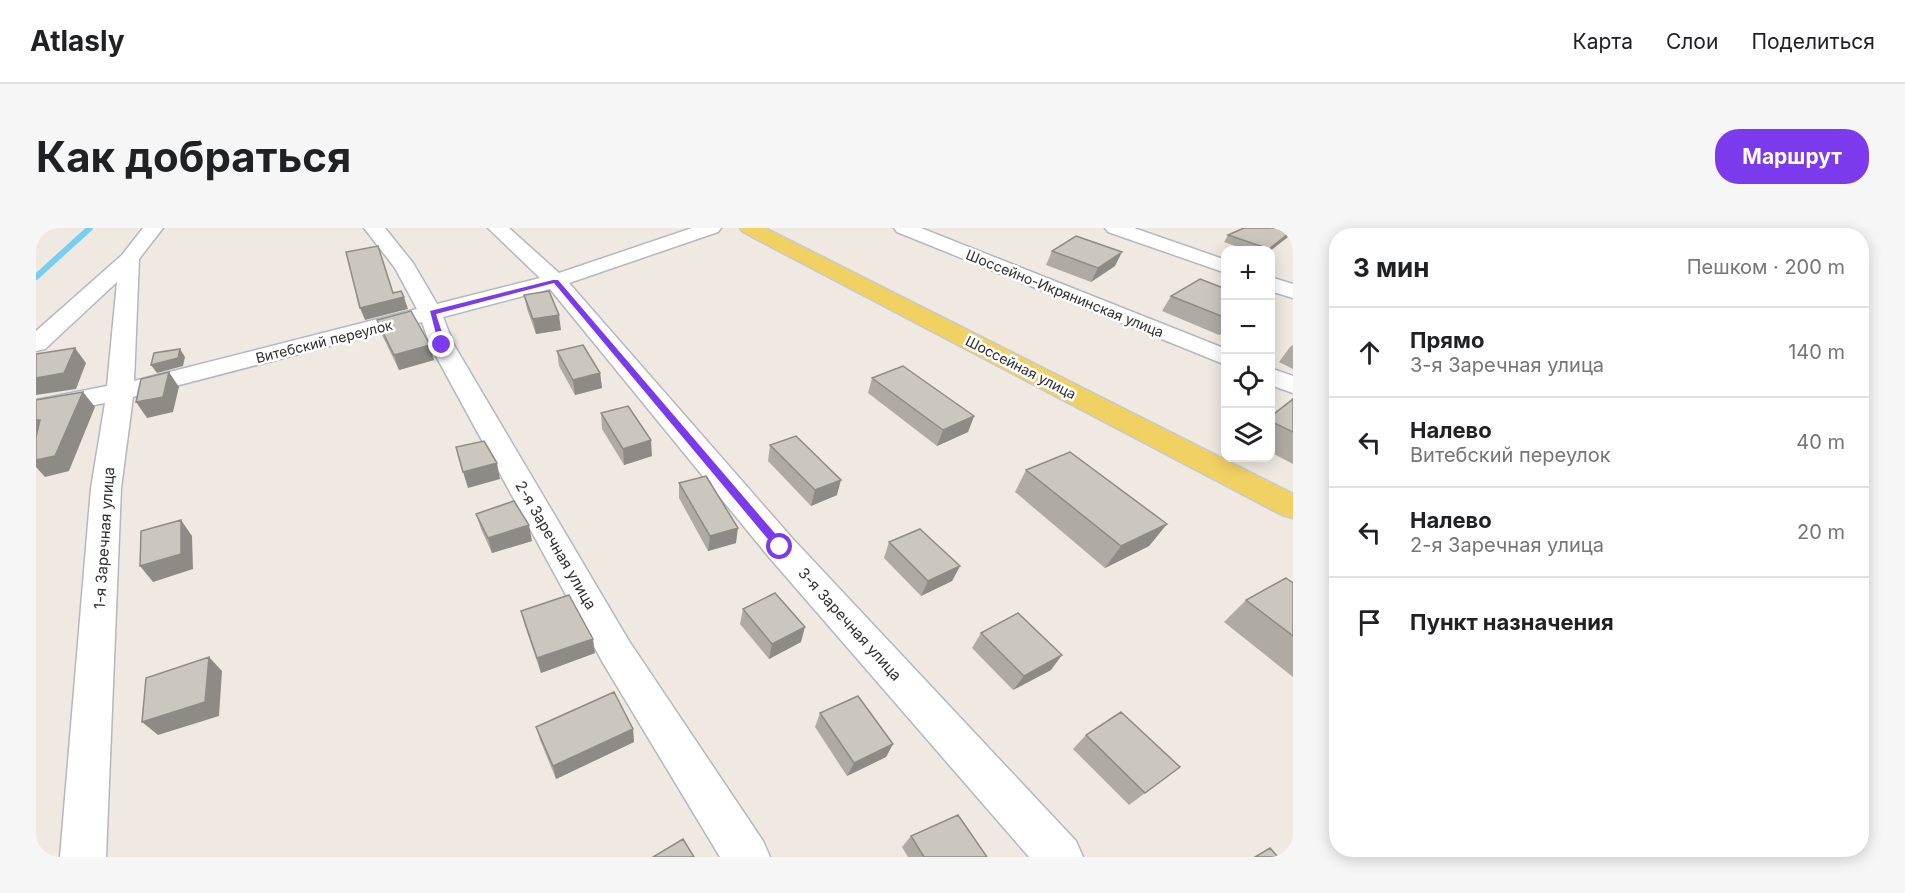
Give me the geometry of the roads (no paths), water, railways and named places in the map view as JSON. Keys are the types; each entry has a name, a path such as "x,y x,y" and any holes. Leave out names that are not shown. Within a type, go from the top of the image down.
{"main road":[{"name":"Шоссейная улица","path":"750,228 1293,507"}],"street":[{"path":"36,344 129,259 153,228"},
{"name":"2-я Заречная улица","path":"374,228 396,251 432,313 442,345 616,652 747,857"},
{"name":"3-я Заречная улица","path":"498,228 555,281 780,547 1060,857"},
{"name":"Витебский переулок","path":"36,408 120,393 555,281 711,228"},
{"name":"Шоссейно-Икрянинская улица","path":"904,228 1221,356"},
{"path":"1115,228 1221,265"},
{"name":"1-я Заречная улица","path":"82,857 106,488 120,393 129,259"},
{"path":"1275,285 1293,291"},
{"path":"1275,378 1293,385"}],"waterway":[{"path":"36,277 90,228"}]}
